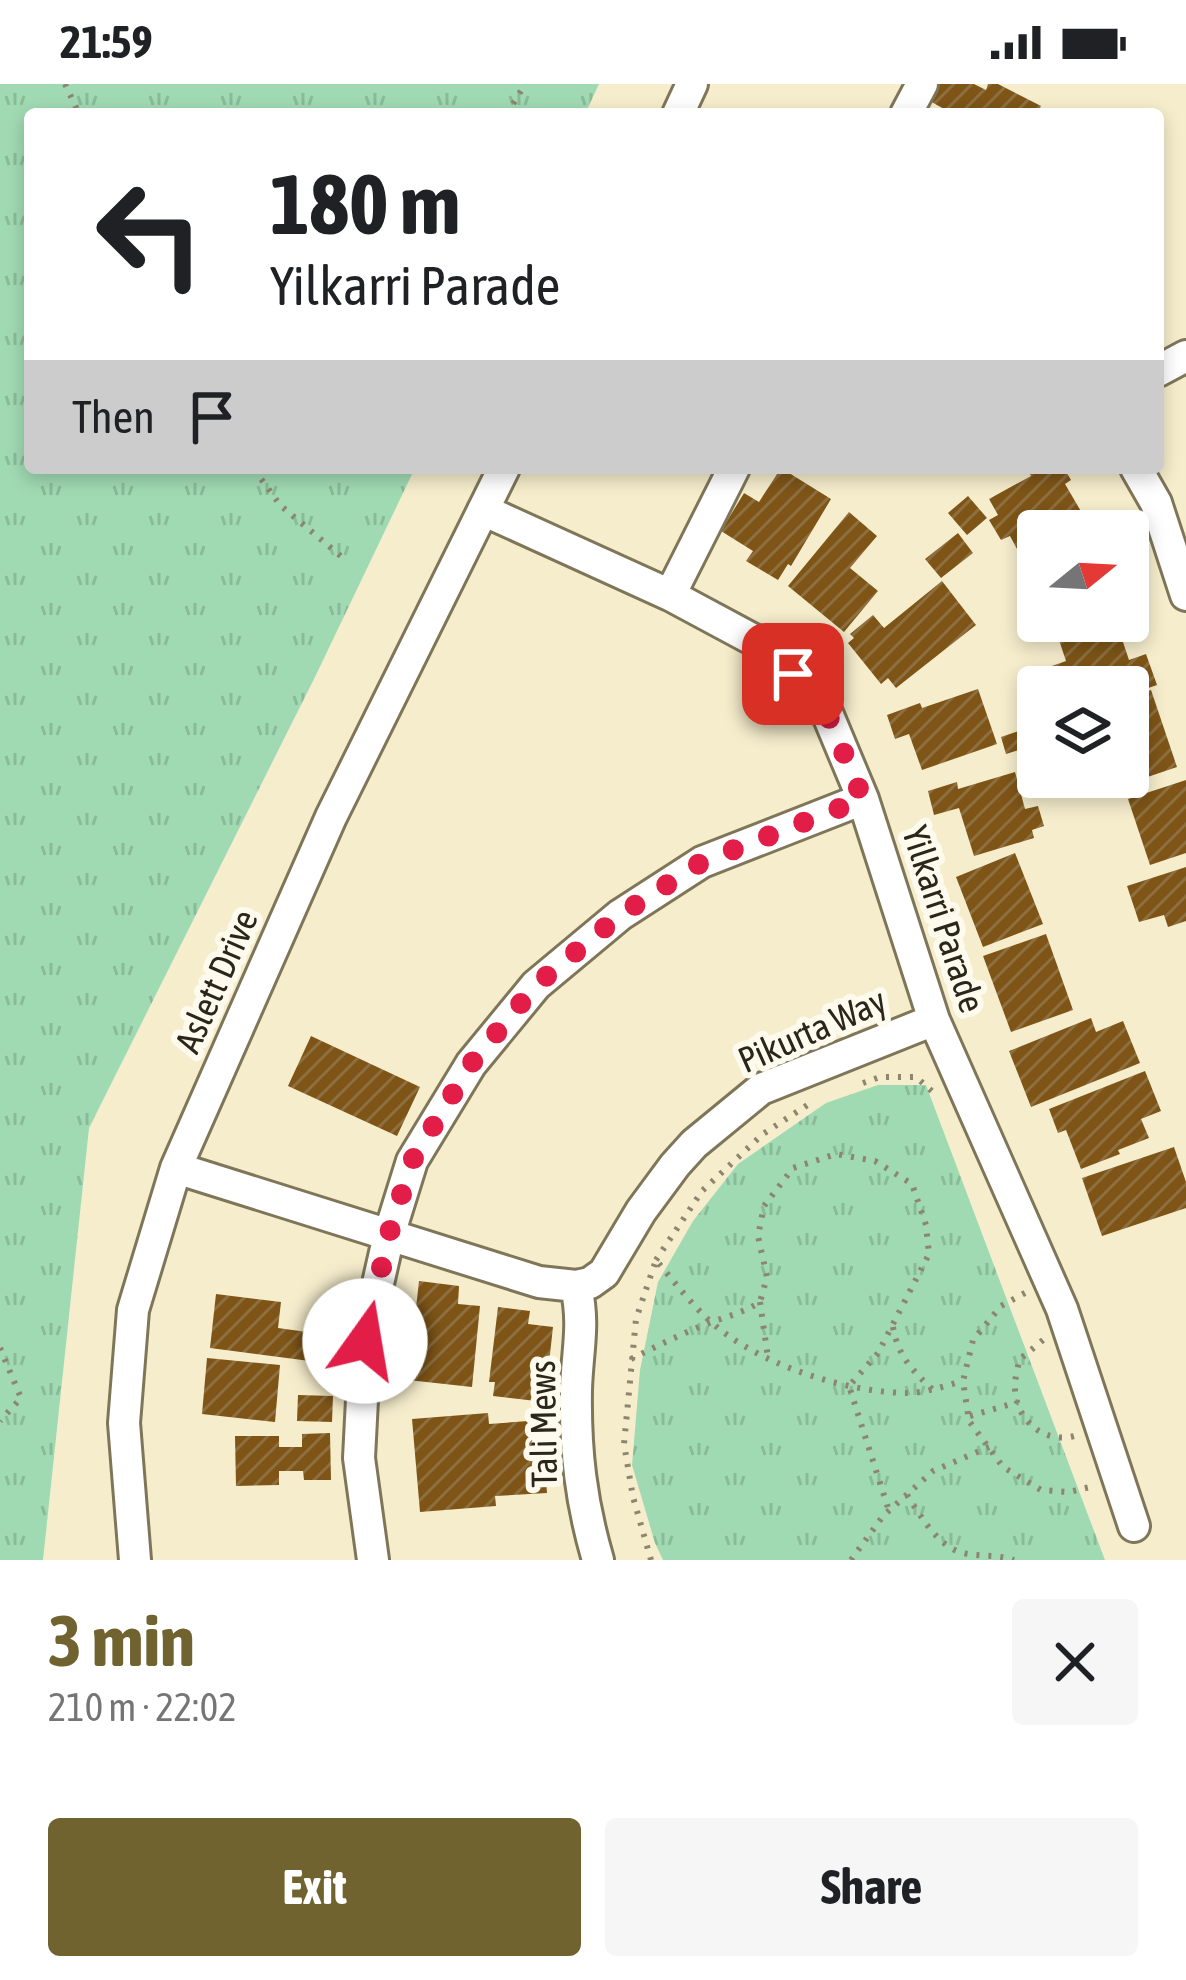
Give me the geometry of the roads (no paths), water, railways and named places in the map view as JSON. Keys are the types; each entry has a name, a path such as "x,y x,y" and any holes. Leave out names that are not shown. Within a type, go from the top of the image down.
{"street":[{"name":"Aslett Drive","path":"135,1560 124,1423 133,1310 176,1168 331,817 501,474"},
{"path":"670,595 731,474"},
{"path":"1139,474 1156,503 1186,595"},
{"name":"Yilkarri Parade","path":"483,510 670,595 765,646 822,701 863,799 934,1020 1031,1282 1069,1329 1101,1429 1100,1478 1134,1526"},
{"path":"373,1560 359,1458 365,1341 389,1234 412,1161 471,1064 536,985 620,915 702,862 863,799"},
{"name":"Pikurta Way","path":"576,1286 604,1273 641,1211 694,1144 761,1088 934,1020"},
{"path":"176,1168 539,1282 576,1286"},
{"name":"Tali Mews","path":"576,1286 582,1330 576,1385 577,1452 583,1509 598,1560"}]}
